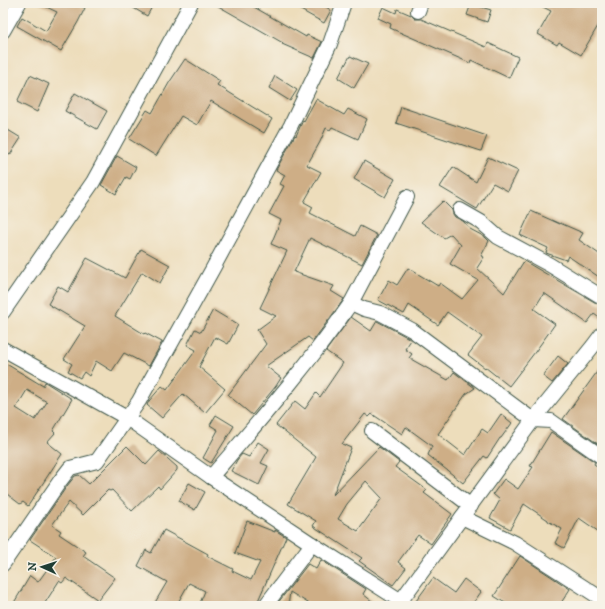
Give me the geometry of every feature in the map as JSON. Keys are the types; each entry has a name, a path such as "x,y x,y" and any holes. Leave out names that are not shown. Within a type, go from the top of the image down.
{"street":[{"path":"3,32 19,3"},
{"path":"3,312 93,182 191,3"},
{"path":"3,564 70,468 97,461 139,401 291,125 330,44 344,3"},
{"path":"211,477 278,399 335,326 351,303 407,197"},
{"path":"460,210 481,222 498,237 550,265 602,297"},
{"path":"351,303 364,309 380,313 412,330 533,420 551,421 602,457"},
{"path":"3,349 127,418 211,477 399,604 533,420 598,350 602,334"},
{"path":"372,431 466,512 602,599"},
{"path":"265,606 312,544"}],"building":[{"path":"38,3 74,3 85,8 61,51 17,26 22,17 46,31 57,12"},
{"path":"125,3 154,3 147,16"},
{"path":"213,3 247,3 306,37 307,35 322,42 314,58 282,44 283,43"},
{"path":"288,3 319,3 331,10 324,23"},
{"path":"535,3 602,3 602,19 581,55 559,42 557,45 538,34 551,11"},
{"path":"471,4 491,10 487,22 467,15"},
{"path":"383,7 396,13 397,9 411,15 415,19 421,19 486,47 488,43 518,57 509,78 471,60 470,63 390,28 391,24 378,18"},
{"path":"350,56 368,64 354,88 338,78"},
{"path":"185,59 220,81 217,85 272,119 264,133 211,101 197,125 181,116 156,156 129,139 147,110 152,113"},
{"path":"30,75 49,84 37,112 17,102"},
{"path":"275,76 297,90 290,101 269,88"},
{"path":"75,93 107,111 97,129 65,111"},
{"path":"316,99 344,115 348,109 367,119 358,139 332,127 330,130 326,128 307,165 321,172 304,202 313,207 310,213 355,236 360,226 377,235 362,264 310,238 294,272 334,286 331,291 344,299 313,341 308,337 266,366 281,378 252,415 228,395 266,344 257,330 276,316 260,308 287,251 271,244 281,220 269,214 284,186 280,184 285,175 276,170"},
{"path":"401,107 487,136 481,151 396,123"},
{"path":"3,127 21,138 10,155 3,151"},
{"path":"117,156 136,167 130,179 126,177 116,194 101,185"},
{"path":"488,157 518,171 508,191 493,183 477,209 440,187 453,167 476,182"},
{"path":"364,161 395,179 385,197 354,179"},
{"path":"443,201 452,210 455,217 463,221 470,229 485,237 489,241 481,256 484,257 477,268 504,293 524,261 602,305 602,320 594,314 587,323 544,293 534,309 555,324 509,386 468,355 482,337 447,312 438,325 409,305 404,314 378,300 389,280 397,285 408,268 438,286 440,283 462,299 478,280 450,264 461,245 451,234 444,238 421,222"},
{"path":"531,211 583,233 579,240 602,256 602,279 568,256 566,260 546,253 548,248 520,235"},
{"path":"141,249 170,265 160,283 142,272 115,316 144,334 145,333 162,342 149,366 124,353 112,371 96,361 89,376 84,372 80,378 68,371 72,364 64,359 85,326 48,304 58,286 68,292 87,258 125,278"},
{"path":"213,310 238,325 228,344 215,337 199,367 225,389 205,413 183,394 162,418 147,405 162,386 167,390 196,350 187,345 195,329 201,332"},
{"path":"351,317 371,331 377,321 411,340 405,349 412,354 409,358 448,380 454,372 475,388 466,394 438,434 465,455 482,429 488,433 501,414 512,423 487,458 484,456 463,483 428,455 432,446 406,427 402,434 372,414 369,417 365,414 342,444 351,448 333,495 379,447 399,462 395,467 427,490 424,493 452,514 431,544 418,535 398,562 406,568 393,585 359,561 362,558 313,526 316,521 288,504 316,457 276,425 295,401 305,409 316,393 320,397 343,363 326,351","holes":["366,481 382,498 358,531 338,519 347,504"]},
{"path":"558,356 568,364 552,383 543,376"},
{"path":"3,362 43,386 45,382 72,399 53,431 55,433 47,442 62,454 28,506 23,502 20,504 3,491","holes":["27,390 47,402 35,420 16,408"]},
{"path":"602,365 602,447 563,419"},
{"path":"216,415 234,426 211,463 203,458 218,430 210,425"},
{"path":"551,432 595,462 594,464 602,470 602,534 579,518 564,548 555,543 562,529 524,504 510,529 490,518 500,500 493,494 504,479 518,489 533,467 530,466"},
{"path":"258,442 269,449 261,463 268,466 259,485 231,471 242,454 249,457"},
{"path":"127,446 146,465 159,451 177,467 177,470 160,489 158,486 132,511 112,490 108,490 83,515 69,502 52,525 61,531 59,534 86,552 83,556 115,578 98,600 66,578 62,583 59,581 43,606 12,606 30,576 38,582 56,557 30,540 67,486 75,476 79,475 89,484"},
{"path":"189,483 205,492 195,510 179,501"},
{"path":"247,521 275,532 275,530 286,537 257,603 255,602 254,606 206,606 200,603 205,591 189,583 176,606 153,606 167,582 138,566 146,550 151,553 164,530 208,554 207,556 233,569 232,571 251,580 260,562 235,553"},
{"path":"520,556 570,589 559,606 510,606 494,596"},
{"path":"321,560 366,589 363,594 378,606 313,606 290,592 288,606 277,604 308,564 316,569"},
{"path":"433,578 454,593 464,579 481,592 471,606 424,606 416,601"}]}
